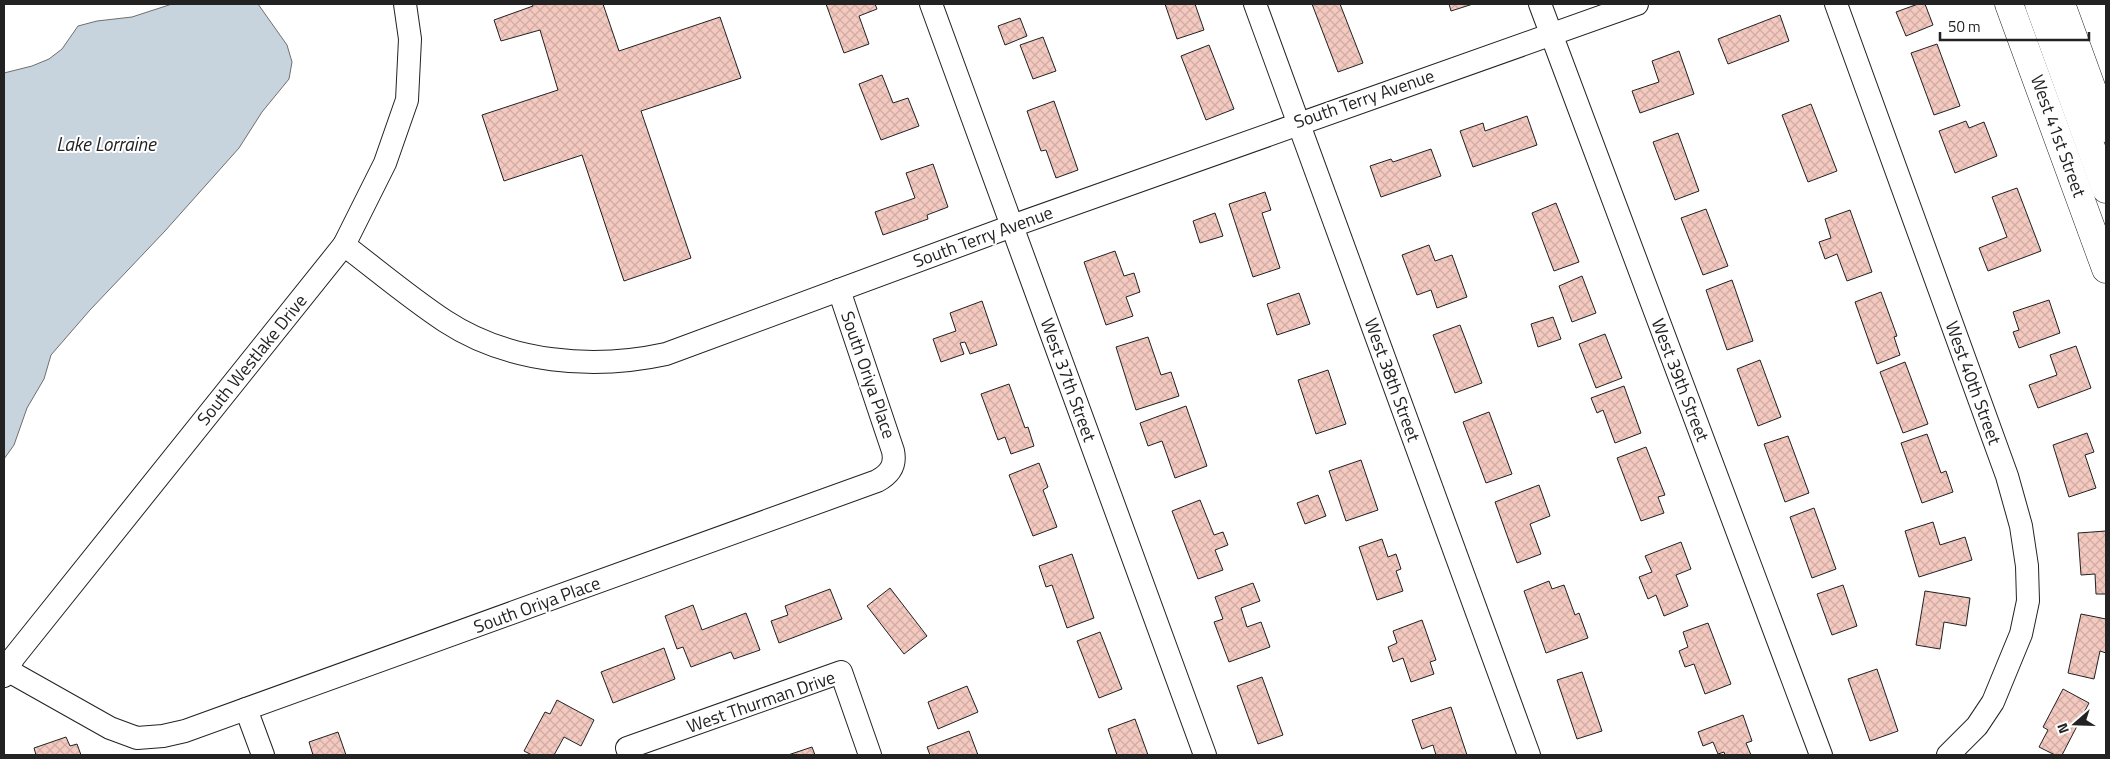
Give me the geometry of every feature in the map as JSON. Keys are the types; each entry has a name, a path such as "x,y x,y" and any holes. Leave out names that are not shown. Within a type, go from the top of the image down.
{"main road":[{"name":"West 41st Street","path":"2009,4 2106,269"},
{"path":"2039,4 2106,189"},
{"path":"2061,4 2106,128"}],"street":[{"name":"South Westlake Drive","path":"5,673 20,650 344,245 385,163 407,100 410,39 405,4"},
{"name":"West 37th Street","path":"931,4 1205,755"},
{"name":"West 38th Street","path":"1255,4 1529,755"},
{"name":"West 39th Street","path":"1540,4 1821,755"},
{"name":"South Terry Avenue","path":"344,245 445,321 490,344 548,360 578,362 638,360 666,354 1298,122 1637,4"},
{"name":"West 40th Street","path":"1836,4 2007,476 2021,526 2027,566 2028,600 2021,634 1993,702 1976,726 1948,755"},
{"name":"South Oriya Place","path":"5,673 110,728 137,738 163,736 185,731 866,486 884,477 893,466 895,459 894,451 839,290"},
{"name":"West Thurman Drive","path":"628,752 841,672 870,755"},
{"path":"246,709 263,755"}],"water":[{"name":"Lake Lorraine","path":"172,4 258,4 287,45 292,62 289,79 262,112 239,148 51,355 44,379 27,408 14,445 4,459 4,73 32,66 49,59 62,49 78,26 97,21 132,17"}],"building":[{"path":"532,4 603,4 619,51 720,17 741,78 641,111 691,258 624,281 582,155 504,181 482,115 558,90 540,30 501,41 494,20 533,6"},
{"path":"826,4 875,4 877,9 859,16 869,44 844,53"},
{"path":"1165,4 1195,4 1204,30 1177,39"},
{"path":"1312,4 1340,4 1363,63 1338,72"},
{"path":"1449,4 1473,4 1451,11"},
{"path":"1918,4 1925,4 1933,25 1906,36 1896,12"},
{"path":"1780,15 1789,41 1728,64 1718,39"},
{"path":"1020,18 1027,36 1005,45 998,26"},
{"path":"1043,37 1056,71 1033,79 1020,45"},
{"path":"1937,44 1960,106 1934,115 1911,53"},
{"path":"1209,45 1234,109 1206,120 1181,56"},
{"path":"1679,51 1694,94 1640,113 1632,91 1659,82 1652,61"},
{"path":"882,75 893,103 908,98 919,126 881,140 859,84"},
{"path":"1054,101 1078,170 1056,178 1046,150 1041,151 1027,111"},
{"path":"1811,104 1837,171 1808,182 1782,115"},
{"path":"1527,116 1537,145 1473,167 1460,131 1483,123 1485,131"},
{"path":"1966,121 1969,128 1984,122 1997,156 1955,173 1939,131"},
{"path":"1678,133 1699,191 1675,200 1653,142"},
{"path":"1431,149 1441,176 1381,197 1370,166 1391,159 1393,162"},
{"path":"933,164 948,207 927,215 928,219 883,235 875,212 915,198 906,173"},
{"path":"2017,188 2041,251 1988,271 1979,248 2007,237 1992,197"},
{"path":"1265,192 1271,210 1262,213 1280,268 1253,277 1229,204"},
{"path":"1556,203 1579,262 1554,271 1532,213"},
{"path":"1706,209 1728,266 1703,275 1681,218"},
{"path":"1850,210 1872,272 1847,281 1837,254 1825,259 1819,242 1831,238 1825,219"},
{"path":"1215,213 1223,236 1200,243 1193,221"},
{"path":"1429,245 1435,261 1452,255 1467,297 1437,308 1431,290 1417,295 1402,255"},
{"path":"1115,251 1124,276 1134,273 1140,292 1126,297 1133,316 1106,325 1084,262"},
{"path":"1582,276 1596,313 1572,322 1559,286"},
{"path":"1732,280 1753,341 1727,350 1706,290"},
{"path":"1881,292 1897,336 1894,337 1900,355 1877,364 1855,302"},
{"path":"1299,293 1310,324 1277,335 1267,304"},
{"path":"2049,300 2060,333 2019,348 2013,332 2019,330 2013,312"},
{"path":"982,301 997,345 970,354 965,342 960,343 964,354 941,362 933,339 956,331 950,313"},
{"path":"1553,317 1561,339 1538,347 1531,324"},
{"path":"1460,325 1482,383 1455,393 1433,335"},
{"path":"1605,334 1622,378 1596,388 1579,344"},
{"path":"1148,337 1161,375 1171,372 1179,396 1136,410 1116,347"},
{"path":"2076,346 2091,388 2038,408 2029,385 2057,375 2050,355"},
{"path":"1760,360 1781,417 1758,426 1737,369"},
{"path":"1905,362 1928,424 1903,433 1880,372"},
{"path":"1328,370 1346,424 1316,434 1298,380"},
{"path":"1009,384 1025,428 1028,427 1034,446 1011,454 1005,437 998,440 981,394"},
{"path":"1624,386 1641,433 1615,443 1603,410 1597,413 1591,398"},
{"path":"1186,406 1207,466 1175,478 1162,441 1148,446 1140,423"},
{"path":"1489,412 1512,474 1486,483 1463,422"},
{"path":"2087,433 2094,452 2085,455 2096,488 2069,497 2053,445"},
{"path":"1927,434 1941,473 1946,471 1953,492 1922,503 1901,443"},
{"path":"1788,436 1809,493 1785,502 1764,444"},
{"path":"1646,447 1665,495 1658,497 1664,513 1641,521 1617,458"},
{"path":"1361,460 1378,510 1346,521 1329,471"},
{"path":"1039,463 1048,487 1043,490 1057,527 1033,536 1009,475"},
{"path":"1539,485 1550,516 1530,524 1541,554 1517,563 1495,502"},
{"path":"1318,495 1326,516 1305,524 1297,503"},
{"path":"1200,500 1214,535 1223,532 1228,545 1215,550 1223,570 1198,579 1172,511"},
{"path":"1814,508 1836,569 1812,578 1790,517"},
{"path":"1933,522 1940,545 1965,537 1972,560 1919,577 1905,531"},
{"path":"2106,531 2106,594 2096,594 2095,574 2081,575 2078,533"},
{"path":"1382,539 1388,557 1396,554 1401,569 1396,571 1403,591 1377,600 1359,547"},
{"path":"1681,542 1691,569 1676,575 1688,606 1664,616 1656,595 1648,599 1639,577 1652,572 1645,556"},
{"path":"1072,554 1094,618 1067,628 1052,585 1046,587 1039,566"},
{"path":"1549,581 1552,589 1564,585 1575,615 1579,613 1588,638 1546,653 1524,591"},
{"path":"1253,583 1260,601 1241,608 1247,627 1261,622 1270,647 1229,662 1214,622 1223,619 1215,597"},
{"path":"1843,585 1857,626 1832,635 1817,594"},
{"path":"890,588 927,636 904,654 867,606"},
{"path":"830,589 842,619 779,643 771,621 788,615 785,606"},
{"path":"1925,591 1970,598 1966,626 1944,622 1940,649 1916,645"},
{"path":"693,605 702,630 746,613 760,650 734,659 731,652 691,667 683,647 677,649 665,616"},
{"path":"2081,614 2106,619 2106,653 2100,651 2094,679 2068,673"},
{"path":"1422,620 1436,660 1430,662 1434,674 1411,682 1403,658 1393,662 1388,647 1397,643 1393,631"},
{"path":"1708,623 1731,684 1705,694 1694,664 1685,667 1679,651 1688,647 1683,632"},
{"path":"1100,632 1122,689 1099,698 1077,641"},
{"path":"664,648 675,679 613,703 601,672"},
{"path":"1877,669 1898,731 1870,741 1848,679"},
{"path":"1582,672 1602,731 1577,739 1557,680"},
{"path":"1262,677 1283,735 1258,744 1237,686"},
{"path":"967,686 978,712 938,729 928,702"},
{"path":"2063,689 2089,703 2062,755 2055,755 2039,747 2048,730 2043,727"},
{"path":"557,700 594,720 581,746 564,737 554,755 532,755 524,751 545,712 550,714"},
{"path":"1451,707 1467,755 1436,755 1433,745 1422,749 1412,720"},
{"path":"1743,715 1752,741 1746,743 1751,755 1725,755 1724,752 1718,754 1713,742 1703,746 1698,732"},
{"path":"1135,719 1148,755 1117,755 1108,729"},
{"path":"969,731 978,755 930,755 927,747"},
{"path":"338,732 346,755 313,755 309,742"},
{"path":"66,737 70,746 77,744 81,755 36,755 34,748"},
{"path":"812,747 815,755 788,755"}]}
